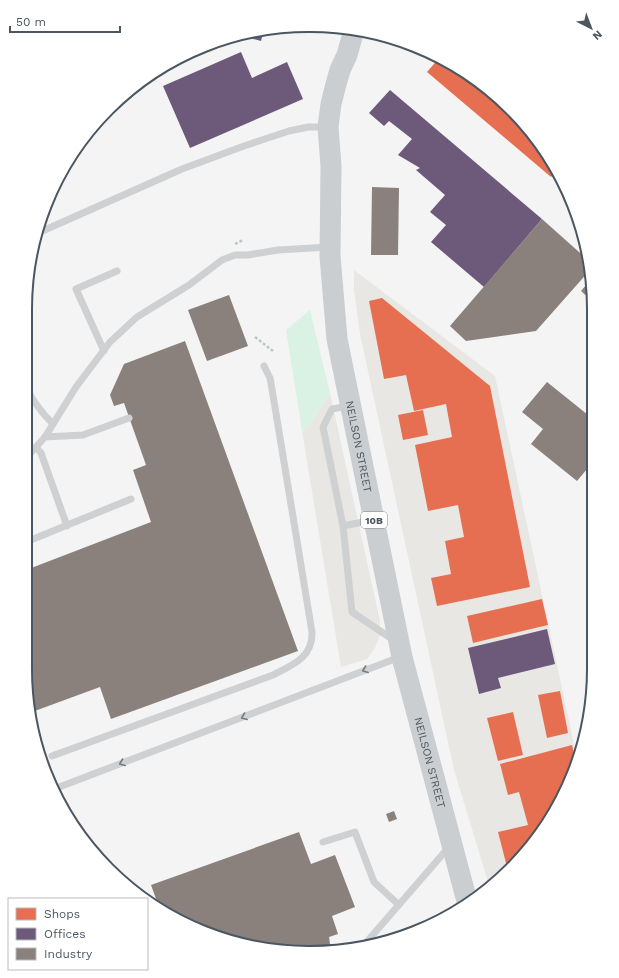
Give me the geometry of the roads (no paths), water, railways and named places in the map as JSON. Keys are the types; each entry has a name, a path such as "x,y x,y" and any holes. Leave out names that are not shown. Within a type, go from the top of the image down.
{"main road":[{"name":"NEILSON STREET","path":"353,35 347,55 338,77 331,104 328,127 331,166 330,247 332,296 337,339 401,650 466,898"}],"lane":[{"path":"43,231 182,169 244,146 289,130 308,127 328,127"},
{"path":"32,451 45,437 76,387 110,342 137,317 189,285 222,260 235,255 248,255 278,250 330,247"},
{"path":"104,351 76,289 117,272"},
{"path":"52,756 273,675 302,658 310,648 312,638 311,624 270,378 264,366"},
{"path":"32,400 53,424"},
{"path":"350,405 332,409 323,427 343,526 352,612 401,650"},
{"path":"45,437 82,435 129,418"},
{"path":"36,447 41,453 67,526"},
{"path":"32,540 131,499"},
{"path":"343,526 374,519"},
{"path":"59,787 401,650"},
{"path":"323,842 355,832 374,882 399,905"},
{"path":"368,940 451,844"}]}
